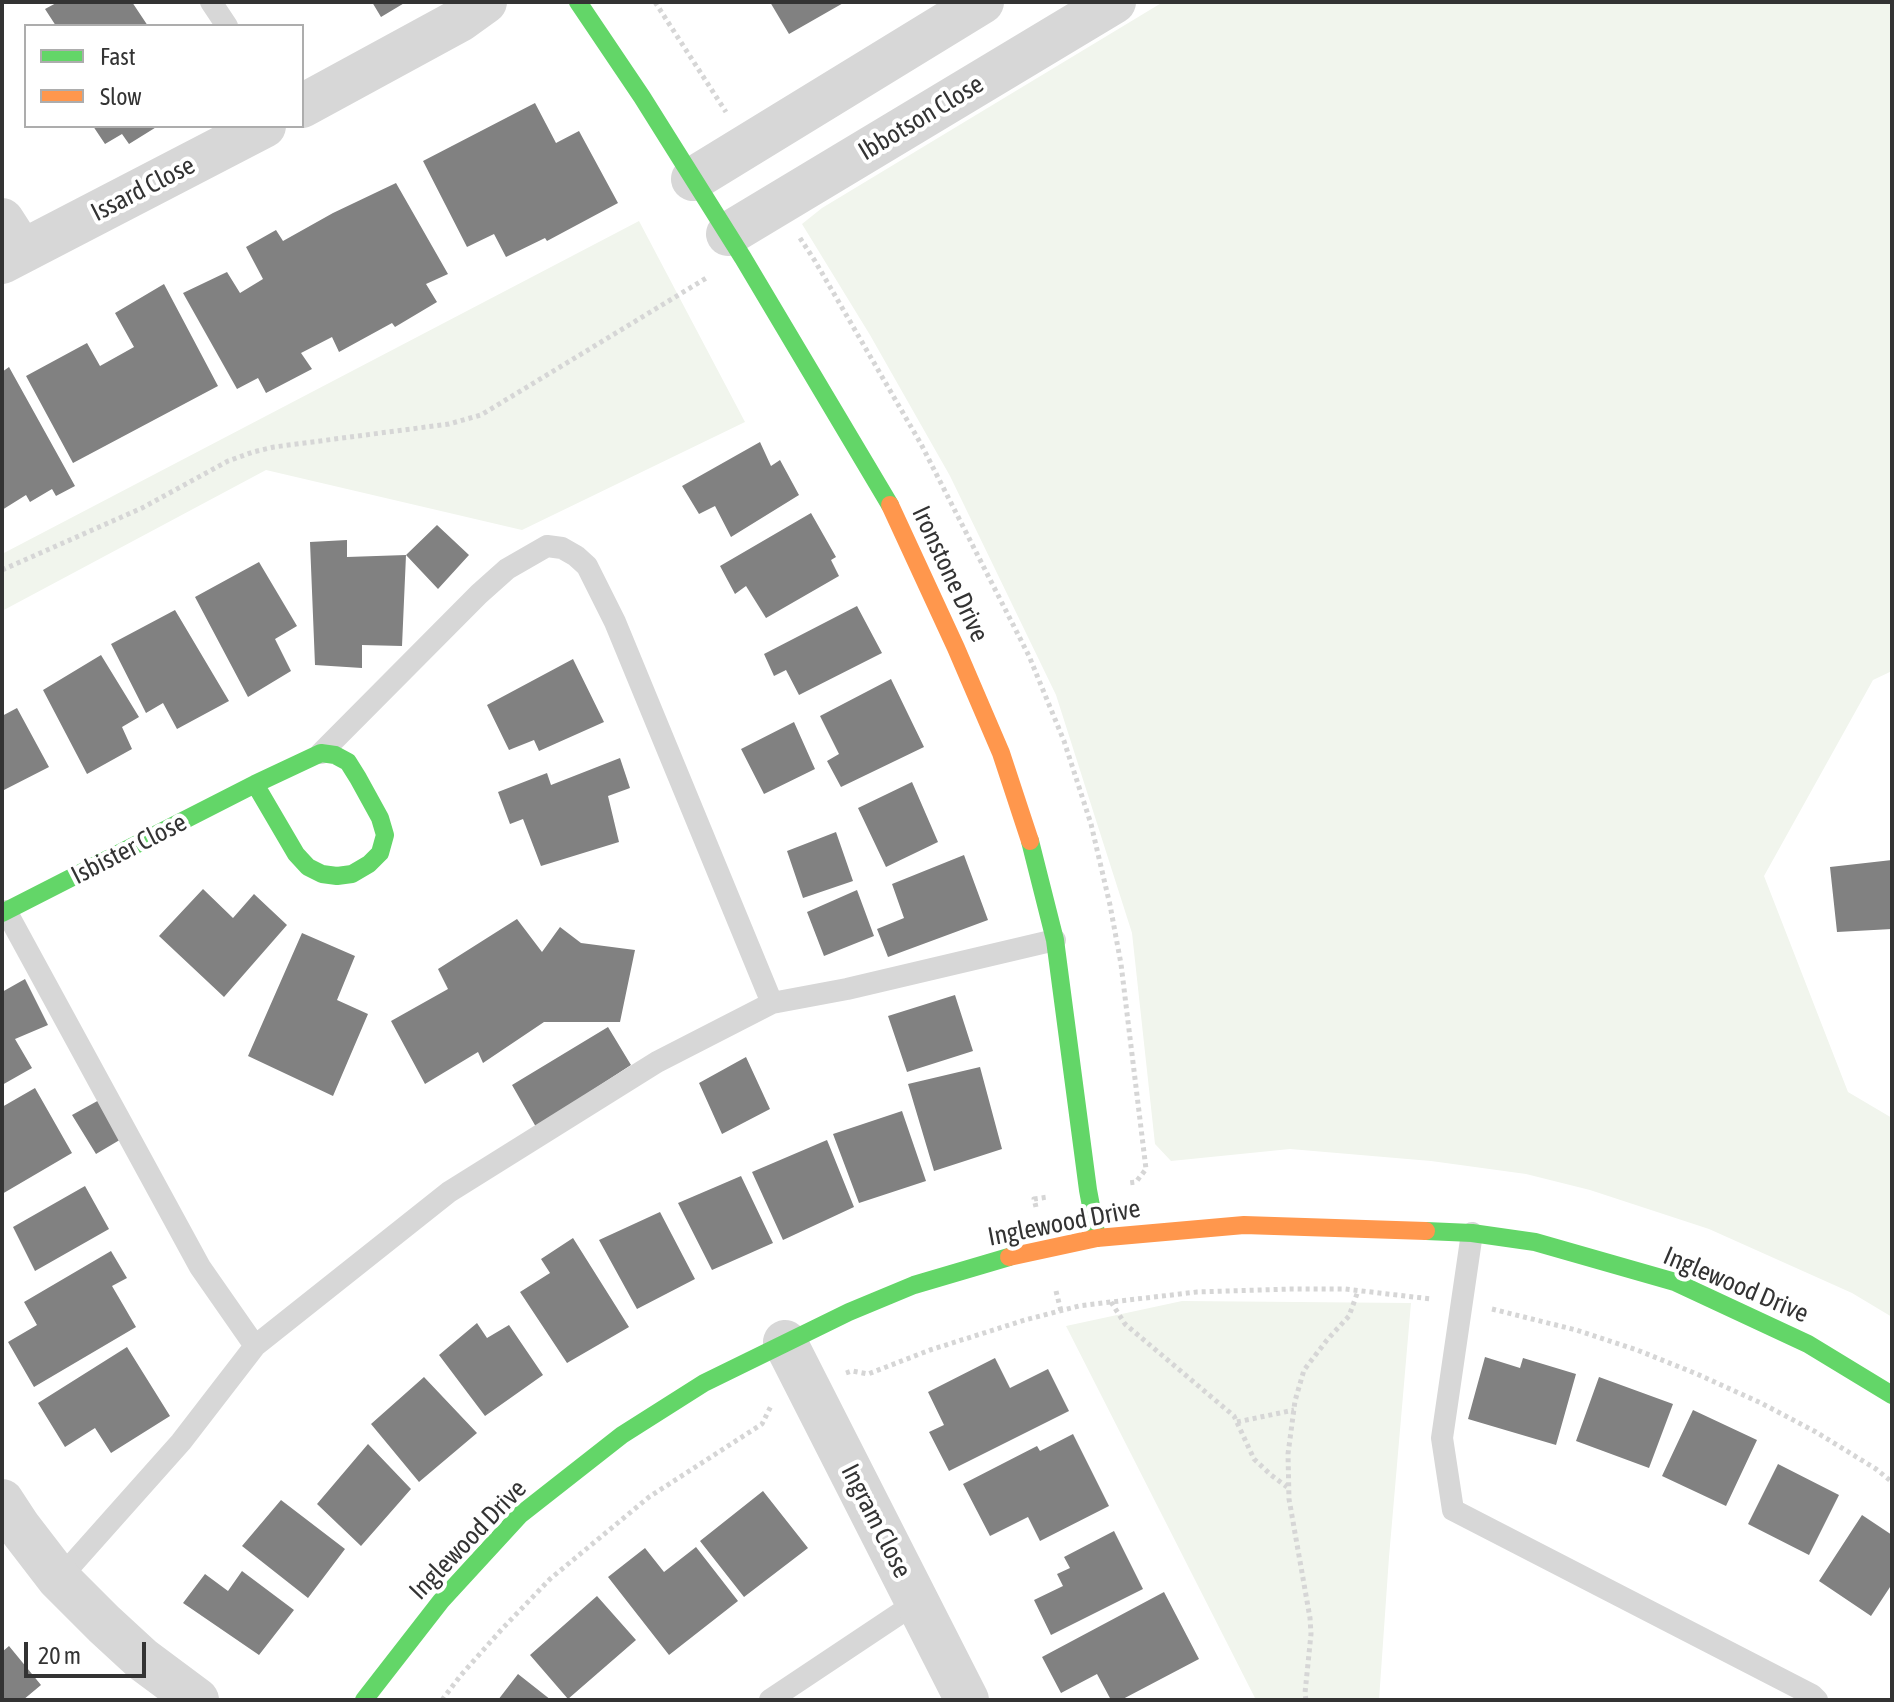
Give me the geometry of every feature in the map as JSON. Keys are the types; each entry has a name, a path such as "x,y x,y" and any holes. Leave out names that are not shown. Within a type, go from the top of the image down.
{"street":[{"path":"304,105 460,20 485,2"},
{"name":"Ironstone Drive","path":"578,2 728,234 888,501 1001,753 1035,854 1055,940 1097,1238"},
{"path":"693,179 982,2"},
{"name":"Ibbotson Close","path":"728,234 1114,2"},
{"name":"Issard Close","path":"9,244 260,128"},
{"path":"255,784 296,854 308,867 322,874 352,874 380,853 385,835 380,818 348,762 335,755 321,753"},
{"name":"Isbister Close","path":"4,912 321,753"},
{"name":"Inglewood Drive","path":"364,1700 441,1601 520,1515 622,1435 704,1383 849,1312 914,1285 1008,1257 1097,1238 1244,1225 1472,1233 1535,1242 1675,1282 1808,1344 1892,1395"},
{"name":"Ingram Close","path":"785,1342 967,1700"},
{"path":"2,1501 59,1579 142,1659 197,1700"}],"lane":[{"path":"211,2 226,24"},
{"path":"321,753 507,569 547,546 562,548 587,566 615,622 772,1003"},
{"path":"4,912 200,1267 255,1346"},
{"path":"59,1579 181,1442 255,1346 449,1192 657,1062 772,1003 847,989 1055,940"},
{"path":"1472,1233 1442,1438 1453,1510 1817,1700"},
{"path":"770,1700 917,1602"}],"path":[{"path":"655,2 729,116"},
{"path":"2,570 142,508 228,461 253,452 449,424 481,415 711,275"},
{"path":"852,1371 868,1374 930,1350 1079,1306 1197,1292 1292,1289 1392,1293 1501,1311 1576,1330 1637,1350 1761,1403 1816,1432 1892,1482"},
{"path":"1306,1700 1310,1618 1289,1499 1288,1454 1304,1370 1349,1316 1358,1291"},
{"path":"1111,1302 1125,1324 1234,1416 1254,1459 1288,1488"},
{"path":"442,1700 502,1629 550,1579 649,1497 762,1424 770,1406"},
{"path":"1237,1422 1294,1410"}],"shaded area":[{"path":"1163,2 1892,2 1892,671 1873,680 1764,876 1848,1092 1892,1118 1892,1317 1852,1293 1709,1229 1590,1190 1526,1174 1431,1161 1290,1149 1171,1161 1155,1144 1132,933 1056,695 950,476 870,335 802,224 822,208"},
{"path":"639,221 745,422 522,530 266,470 2,611 2,554"},
{"path":"1182,1301 1411,1303 1379,1700 1256,1700 1066,1326"}],"building":[{"path":"58,2 132,2 147,24 55,24 45,9"},
{"path":"372,2 406,2 381,17"},
{"path":"770,2 845,2 789,34"},
{"path":"535,103 556,143 579,131 618,203 547,241 545,238 506,257 494,234 467,247 423,161"},
{"path":"94,128 155,128 129,144 122,134 105,144"},
{"path":"396,183 448,274 426,284 437,302 395,327 392,323 339,352 332,337 301,353 312,369 266,393 258,378 237,389 183,293 227,272 240,293 263,279 246,247 276,230 283,241"},
{"path":"164,284 218,386 73,463 26,376 87,343 100,366 134,347 115,313"},
{"path":"9,367 75,486 56,496 52,489 30,502 26,495 2,510 2,372"},
{"path":"760,442 771,466 780,460 799,495 731,537 715,506 699,514 682,486"},
{"path":"811,513 836,557 831,560 839,576 766,618 746,586 735,594 720,566"},
{"path":"437,525 469,555 438,589 406,555"},
{"path":"347,540 347,557 406,555 402,646 362,645 362,668 315,665 310,542"},
{"path":"259,562 297,626 275,639 291,671 248,697 195,597"},
{"path":"857,606 882,653 799,695 786,670 774,676 764,654"},
{"path":"175,610 229,701 177,729 163,703 146,713 111,644"},
{"path":"101,655 139,717 122,727 132,749 87,774 43,690"},
{"path":"573,659 604,722 539,751 534,740 509,750 487,705"},
{"path":"891,679 924,747 841,787 827,761 839,754 820,716"},
{"path":"17,708 49,767 2,791 2,716"},
{"path":"794,722 815,769 764,794 741,749"},
{"path":"620,758 630,788 608,796 619,842 541,866 523,819 510,824 498,792 547,773 551,785"},
{"path":"912,782 938,842 886,867 858,808"},
{"path":"836,832 853,881 803,898 787,851"},
{"path":"964,855 988,920 888,957 877,929 904,918 892,884"},
{"path":"1892,860 1892,929 1837,932 1830,867"},
{"path":"203,889 233,918 254,894 287,925 224,997 159,936"},
{"path":"857,890 874,936 824,956 807,912"},
{"path":"517,919 542,952 560,927 581,943 635,950 620,1022 544,1022 483,1063 478,1052 425,1084 391,1021 448,989 438,969"},
{"path":"302,933 355,956 337,1000 368,1014 333,1096 248,1056"},
{"path":"25,979 48,1025 15,1039 32,1068 2,1085 2,992"},
{"path":"955,995 973,1051 907,1072 888,1016"},
{"path":"608,1027 631,1065 536,1127 512,1085"},
{"path":"746,1057 770,1109 722,1134 699,1083"},
{"path":"980,1067 1002,1149 934,1171 908,1084"},
{"path":"35,1088 72,1153 2,1194 2,1107"},
{"path":"101,1099 123,1138 96,1154 72,1115"},
{"path":"902,1111 926,1181 859,1203 833,1134"},
{"path":"827,1140 854,1207 783,1240 752,1172"},
{"path":"741,1176 773,1243 712,1270 678,1203"},
{"path":"85,1186 109,1229 35,1271 13,1227"},
{"path":"660,1212 695,1279 637,1309 599,1240"},
{"path":"573,1238 629,1327 567,1363 520,1292 550,1273 541,1259"},
{"path":"111,1251 127,1278 112,1286 136,1327 34,1387 8,1342 37,1325 24,1302"},
{"path":"477,1323 487,1338 509,1325 543,1375 485,1416 439,1355"},
{"path":"127,1347 170,1416 111,1453 95,1428 65,1447 38,1403"},
{"path":"1485,1357 1520,1368 1523,1358 1576,1374 1556,1445 1468,1419"},
{"path":"995,1358 1010,1388 1048,1369 1069,1411 949,1471 929,1432 944,1425 928,1392"},
{"path":"424,1377 477,1433 419,1482 371,1424"},
{"path":"1599,1377 1673,1404 1649,1468 1576,1441"},
{"path":"1693,1410 1757,1440 1726,1506 1662,1476"},
{"path":"1073,1434 1109,1506 1040,1541 1028,1517 990,1536 963,1484 1037,1446 1040,1451"},
{"path":"368,1444 411,1489 361,1546 317,1504"},
{"path":"1778,1464 1839,1495 1809,1555 1748,1524"},
{"path":"763,1491 808,1548 744,1597 700,1541"},
{"path":"281,1500 345,1549 308,1598 242,1546"},
{"path":"1862,1515 1892,1535 1892,1584 1871,1616 1819,1581"},
{"path":"1114,1531 1143,1589 1051,1635 1034,1600 1063,1586 1057,1574 1070,1568 1064,1557"},
{"path":"696,1547 738,1601 669,1655 608,1577 645,1548 664,1572"},
{"path":"242,1571 294,1610 259,1655 183,1603 205,1574 228,1591"},
{"path":"1164,1592 1199,1659 1121,1700 1111,1700 1097,1674 1061,1693 1042,1657"},
{"path":"597,1596 636,1640 568,1699 530,1655"},
{"path":"9,1646 41,1685 23,1700 2,1700 2,1652"},
{"path":"518,1674 551,1700 498,1700"}],"traffic: fast":[{"path":"578,2 743,258 890,505"},
{"path":"2,913 255,784 321,753 335,755 348,762 358,778 380,818 385,835 380,853 352,874 322,874 308,867 296,854 255,784"},
{"path":"1030,841 1055,940 1097,1238"},
{"path":"1426,1231 1472,1233 1535,1242 1675,1282 1808,1344 1892,1395"},
{"path":"364,1700 441,1601 520,1515 622,1435 704,1383 849,1312 914,1285 1009,1257"}],"traffic: slow":[{"path":"890,505 1001,753 1030,841"},
{"path":"1009,1257 1097,1238 1244,1225 1426,1231"}]}
